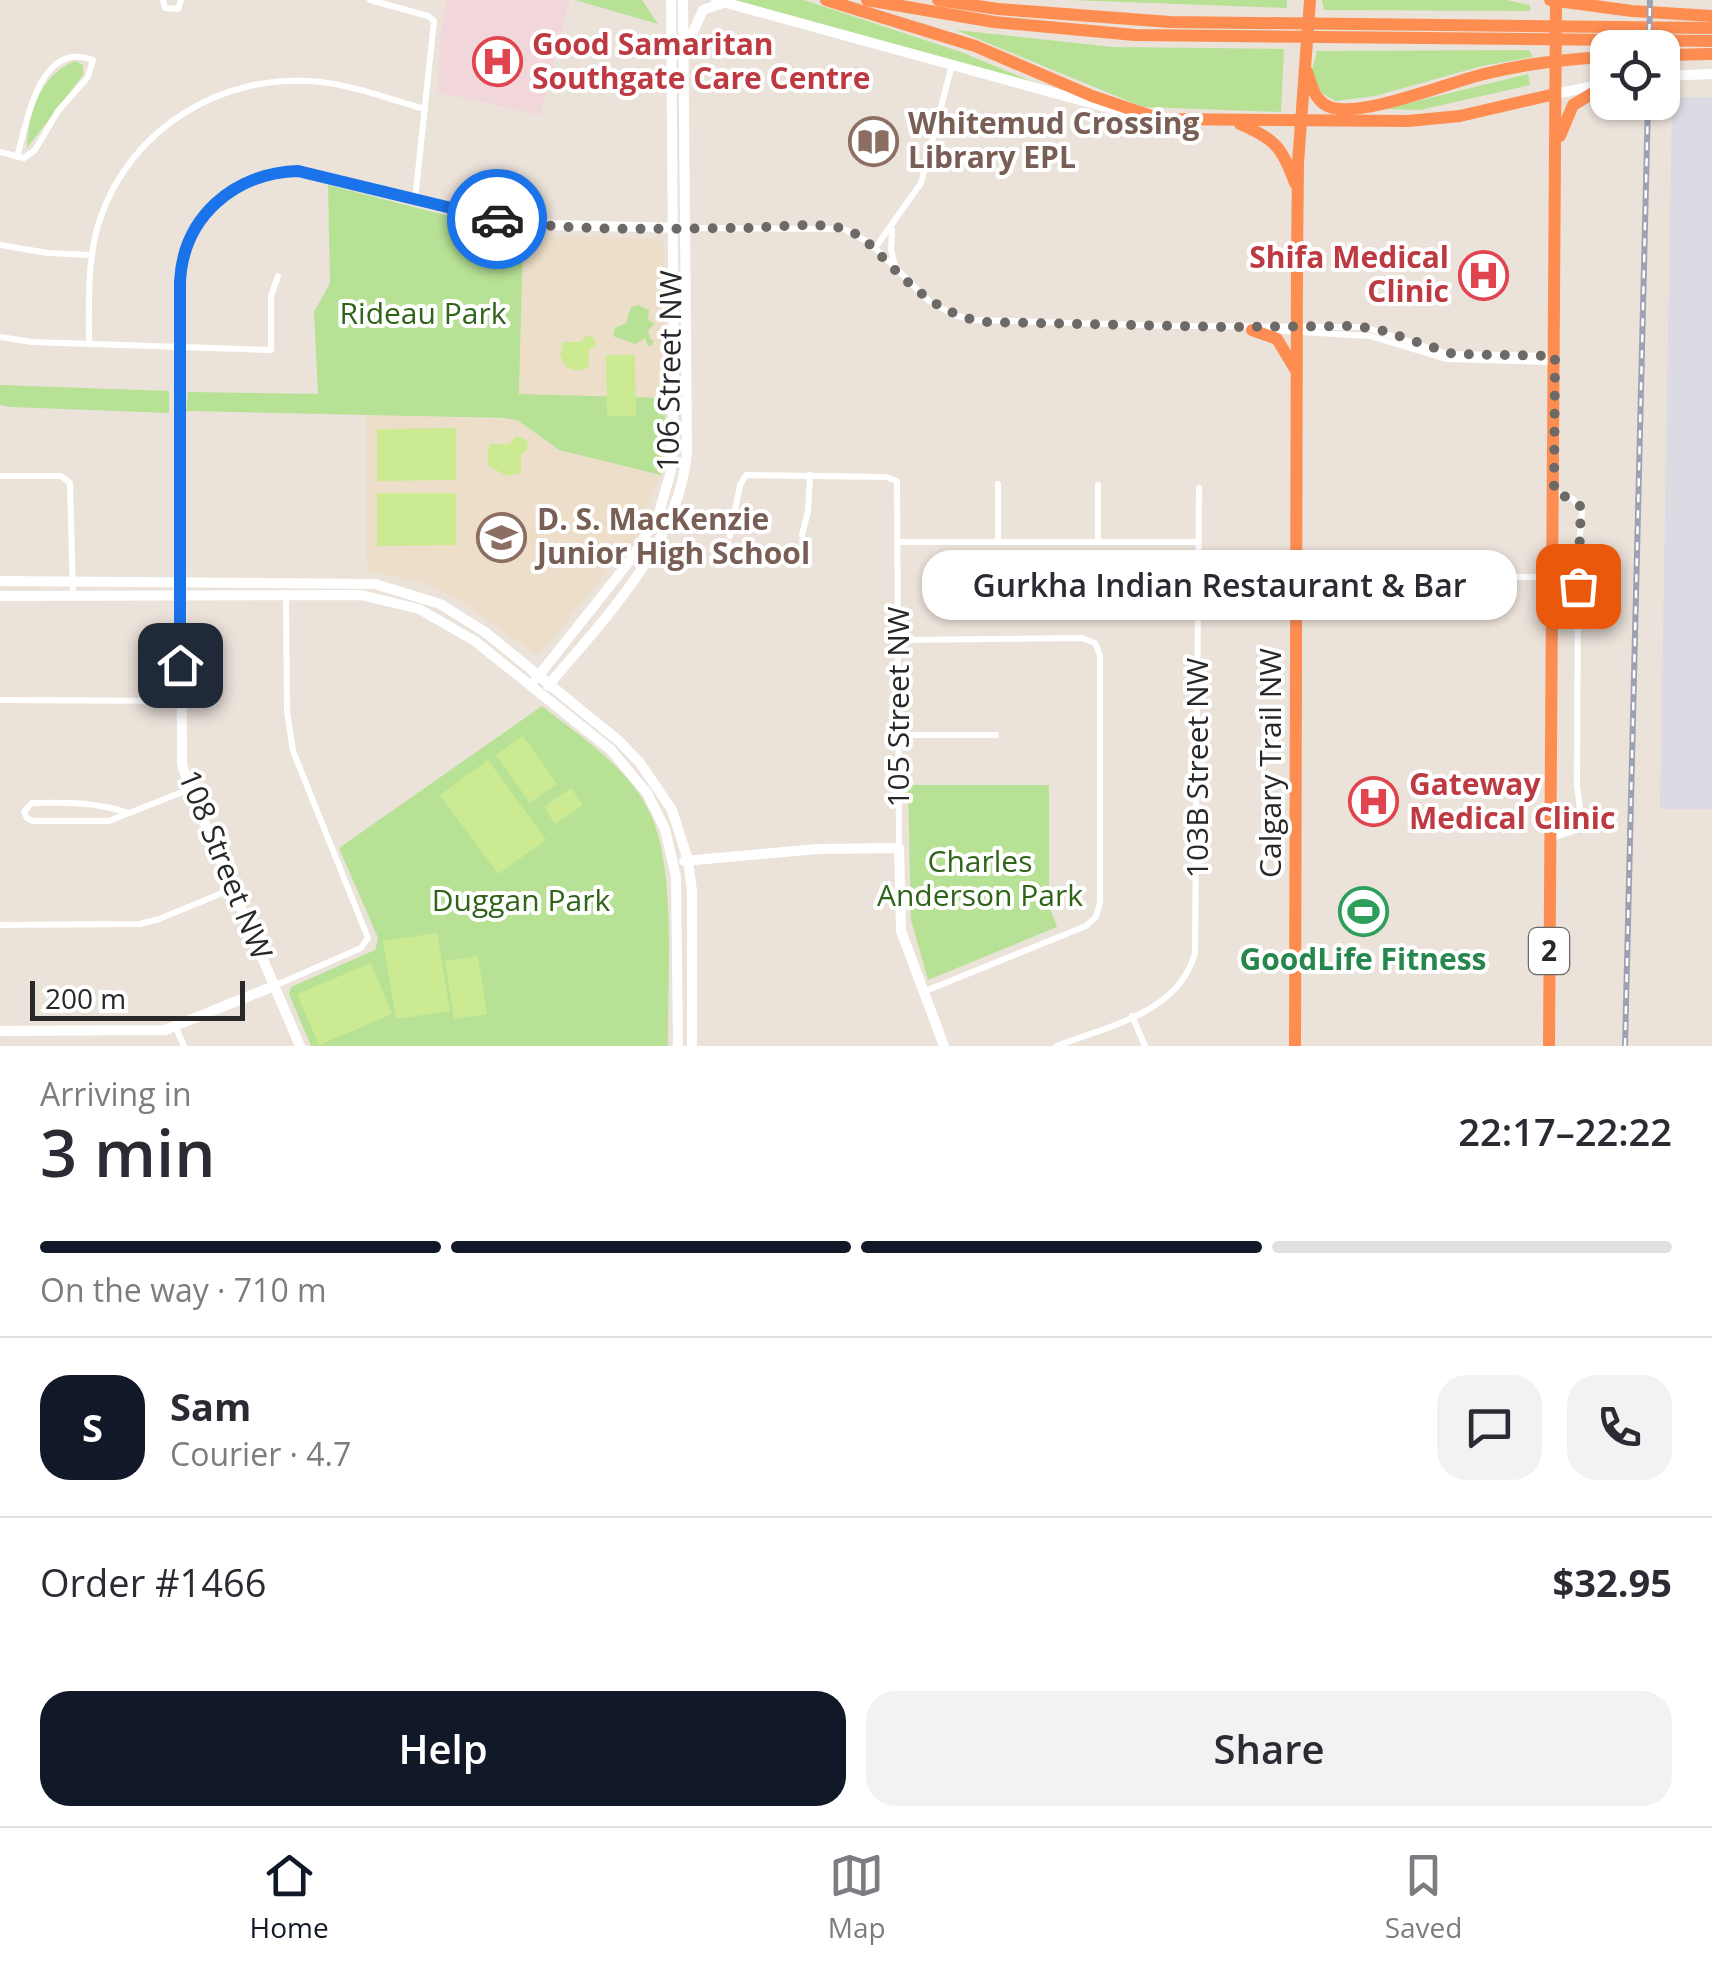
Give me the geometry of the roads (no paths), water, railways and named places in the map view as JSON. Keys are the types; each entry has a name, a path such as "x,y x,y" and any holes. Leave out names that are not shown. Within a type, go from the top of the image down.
{"highway":[{"path":"826,0 976,46 1092,96 1160,120 1425,120 1556,94"},
{"path":"867,0 994,22 1104,33 1712,41"},
{"path":"938,0 998,10 1155,21 1712,28"},
{"name":"Calgary Trail NW","path":"1295,1046 1298,188 1310,0"},
{"path":"1548,0 1712,16"},
{"name":"2","path":"1550,1046 1556,0"},
{"path":"1680,55 1712,54"},
{"path":"1304,65 1321,102 1344,109 1370,106 1505,69 1590,59"},
{"path":"1555,148 1573,104 1590,94"},
{"path":"1233,122 1273,141 1284,155 1298,188"},
{"path":"1245,328 1280,342 1296,372"}],"street":[{"path":"162,0 165,8 172,11 180,6 181,0"},
{"path":"370,0 428,16 434,22 415,201 523,223 672,228 832,227 856,234 875,248 938,306 973,320 1296,328 1370,336 1458,361 1555,359"},
{"path":"660,0 671,22"},
{"name":"106 Street NW","path":"536,679 632,558 664,499 674,451 671,0"},
{"name":"106 Street NW","path":"546,688 652,555 679,496 686,452 683,0"},
{"path":"684,53 702,10 722,2 1136,118 1160,120"},
{"path":"0,152 20,157 32,154 58,112 88,77 92,60 71,58 46,73 36,92 20,157"},
{"path":"875,248 923,179 952,65"},
{"path":"1680,75 1712,74"},
{"path":"89,344 91,255 106,202 130,161 158,132 189,109 219,94 255,84 308,81 338,85 425,109"},
{"path":"1556,94 1590,87"},
{"name":"108 Street NW","path":"300,1046 190,789 181,752 180,282 192,234 211,206 244,183 298,171 415,201"},
{"path":"894,224 890,249 899,274"},
{"path":"0,245 91,255"},
{"path":"0,337 32,342 271,350 271,296 278,276"},
{"path":"1245,328 1296,328"},
{"path":"730,536 740,485 746,474 810,475 802,535"},
{"name":"105 Street NW","path":"810,475 886,477 897,481 901,931 944,1046"},
{"path":"0,476 61,476 70,483 74,595"},
{"path":"998,484 998,542"},
{"path":"1098,485 1098,542"},
{"name":"103B Street NW","path":"1132,1016 1158,1005 1180,985 1194,960 1196,947 1199,488"},
{"path":"1550,838 1572,832 1581,822 1577,770 1578,558 1582,511 1573,500 1554,492"},
{"path":"898,542 1199,542"},
{"path":"1296,577 1554,577"},
{"path":"0,1031 176,1028 361,948 368,941 292,751 287,711 286,581"},
{"path":"0,582 364,582 416,594 473,624 630,769 660,818 673,862 677,904 678,1046"},
{"path":"0,596 361,595 409,605 450,624 536,679"},
{"path":"898,640 1082,638 1095,643 1100,655 1100,902 1096,917 1086,926 922,992"},
{"path":"546,688 620,741 672,810 688,860 692,903 692,1046"},
{"path":"0,700 180,701"},
{"path":"899,735 996,734"},
{"path":"128,813 108,806 74,803 32,803 24,812 33,821 109,821 190,789"},
{"path":"673,862 817,849 899,848"},
{"path":"0,925 140,924 159,920 232,889"},
{"path":"1057,1046 1132,1016 1145,1046"},
{"path":"176,1028 184,1046"}],"railway":[{"path":"1649,30 1650,0"},
{"path":"1625,1046 1648,120"}],"place":[{"name":"Good Samaritan Southgate Care Centre","path":"497,62"},
{"name":"Whitemud Crossing Library EPL","path":"873,141"},
{"name":"Shifa Medical Clinic","path":"1484,275"},
{"name":"D. S. MacKenzie Junior High School","path":"502,537"},
{"name":"Gurkha Indian Restaurant & Bar","path":"1578,586"},
{"name":"Gateway Medical Clinic","path":"1374,802"},
{"name":"GoodLife Fitness","path":"1363,911"}],"park label":[{"name":"Rideau Park","path":"423,314"},
{"name":"Charles Anderson Park","path":"980,879"},
{"name":"Duggan Park","path":"521,901"}]}
